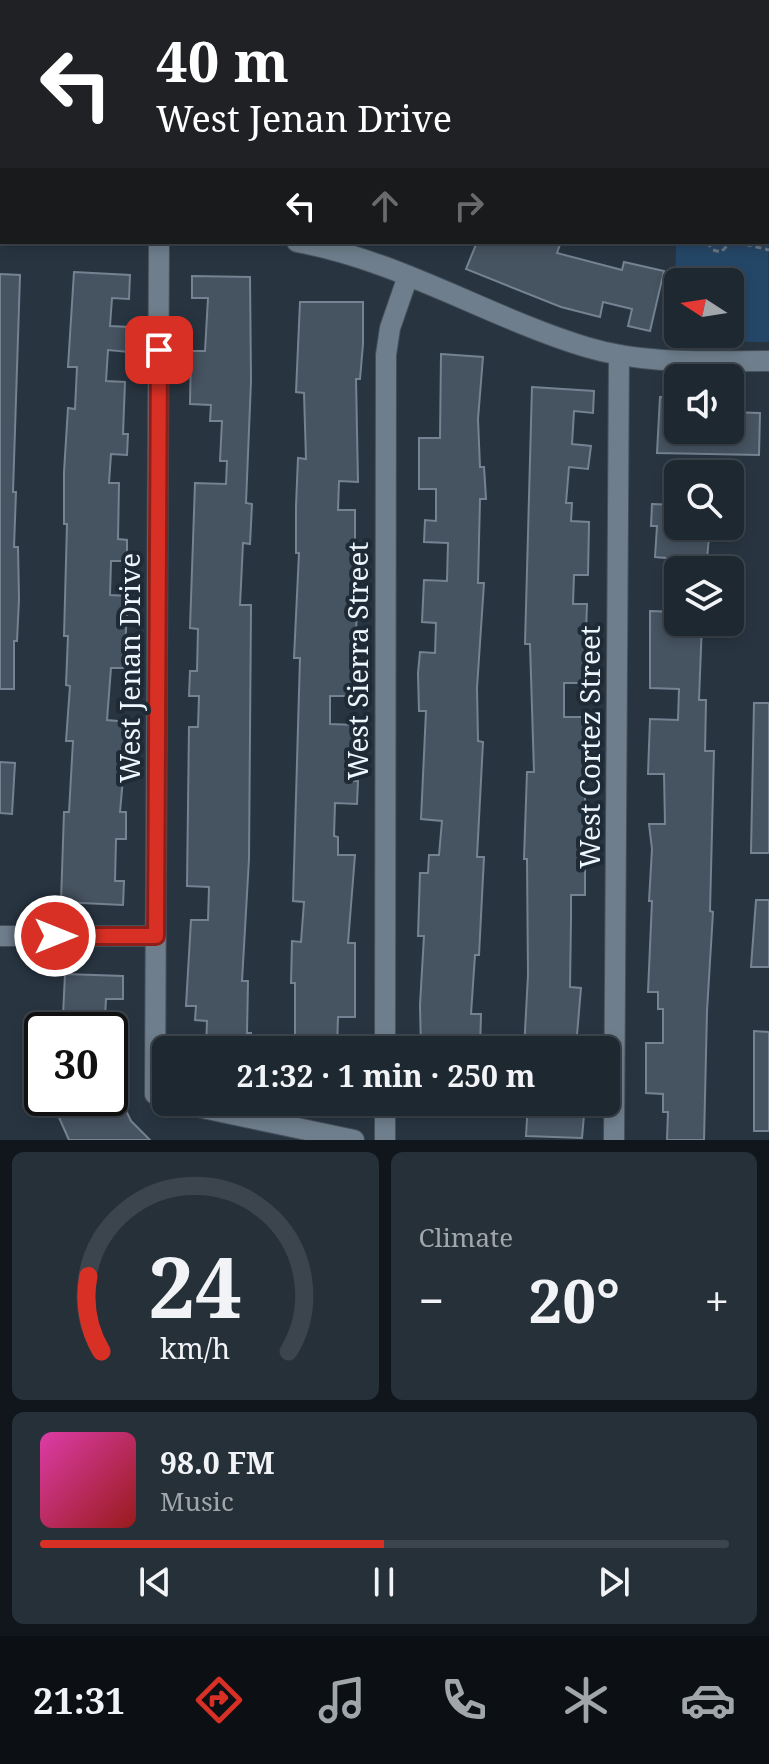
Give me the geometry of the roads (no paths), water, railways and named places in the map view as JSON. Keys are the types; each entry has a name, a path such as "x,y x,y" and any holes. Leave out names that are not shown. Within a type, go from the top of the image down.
{"street":[{"name":"West Jenan Drive","path":"159,244 156,936 162,1036"},
{"path":"304,244 408,276 527,326 619,355 690,361 769,361"},
{"name":"West Sierra Street","path":"385,1036 386,355 394,317 408,276"},
{"name":"West Cortez Street","path":"614,1140 619,355"},
{"path":"0,936 156,936"},
{"path":"246,1116 354,1140"},
{"path":"385,1116 385,1140"}]}
